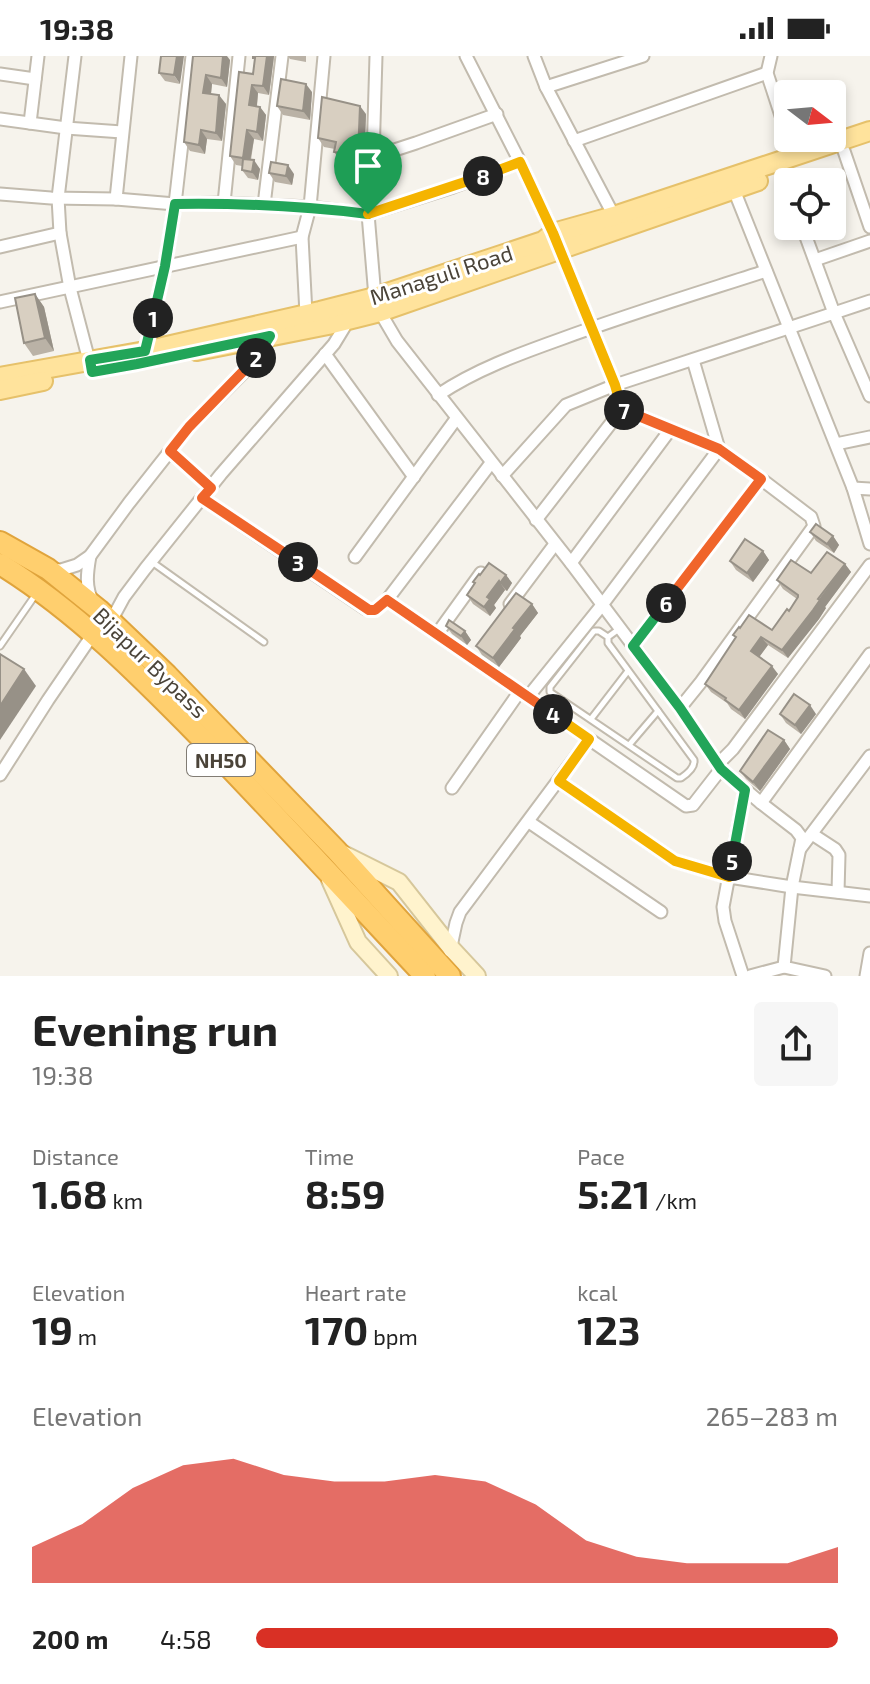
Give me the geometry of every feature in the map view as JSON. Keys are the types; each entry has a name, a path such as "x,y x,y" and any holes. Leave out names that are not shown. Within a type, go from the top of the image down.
{"highway":[{"name":"Bijapur Bypass","path":"0,542 48,569 105,616 167,675 336,850 448,974"},
{"name":"Bijapur Bypass","path":"0,564 39,590 93,634 181,718 425,976"}],"main road":[{"name":"Managuli Road","path":"846,135 870,131"},
{"name":"Managuli Road","path":"846,150 870,143"},
{"name":"Managuli Road","path":"0,377 137,364 348,320 378,305 556,241 774,151"},
{"name":"Managuli Road","path":"809,168 842,152"},
{"name":"Managuli Road","path":"556,241 734,190 774,182"},
{"name":"Managuli Road","path":"0,390 145,351 306,314 378,305"}],"street":[{"path":"30,123 38,56"},
{"path":"75,56 58,198 60,233 70,288 91,366"},
{"path":"116,199 131,56"},
{"path":"145,351 165,266 175,204 192,56"},
{"path":"224,203 239,56"},
{"path":"264,205 282,56"},
{"path":"306,314 302,237 310,207 324,56"},
{"path":"376,56 368,214 378,305 397,341 571,563 720,766 802,838 792,887 784,967"},
{"path":"466,56 497,114 556,241 622,409"},
{"path":"534,56 546,87 614,216"},
{"path":"546,87 643,56"},
{"path":"771,56 767,73 774,95"},
{"path":"574,141 767,73"},
{"path":"0,74 35,79"},
{"path":"373,157 497,114"},
{"path":"0,119 122,132"},
{"path":"844,152 870,227"},
{"path":"0,194 175,204 310,207 368,214 520,162"},
{"path":"734,190 853,488 870,544"},
{"path":"0,247 60,233"},
{"path":"0,302 302,237"},
{"path":"807,240 834,313 870,396"},
{"path":"815,260 870,241"},
{"path":"438,395 456,383 521,354 766,271"},
{"path":"502,476 566,405 615,385 870,301"},
{"path":"90,556 86,577 90,598 105,616 334,344 348,320"},
{"path":"48,569 61,570 77,565 90,556 189,427 253,363 270,336"},
{"path":"325,354 414,477"},
{"path":"693,360 719,449"},
{"path":"622,409 719,449 811,517 814,526 680,708"},
{"path":"536,520 622,409"},
{"path":"355,557 456,419"},
{"path":"571,563 670,430"},
{"path":"836,444 870,437"},
{"path":"452,788 524,694 602,605 719,449"},
{"path":"170,451 211,488"},
{"path":"202,498 366,609 375,610 387,600 491,463"},
{"path":"633,646 761,479"},
{"path":"853,488 870,489"},
{"path":"498,619 555,544"},
{"path":"387,600 686,806 693,805 870,565"},
{"path":"437,634 481,573"},
{"path":"0,775 93,634"},
{"path":"469,657 479,644"},
{"path":"761,803 870,654"},
{"path":"448,974 460,912 589,739"},
{"path":"800,850 870,756"},
{"path":"559,781 675,861 729,877 870,896"},
{"path":"743,976 723,915 745,790"},
{"path":"529,822 661,912"},
{"path":"812,834 839,855 838,892"},
{"path":"336,850 399,882 477,976"},
{"path":"326,870 358,942 389,976"},
{"path":"866,976 870,953"},
{"path":"750,976 784,967 825,976"}],"lane":[{"path":"152,562 264,642"},
{"path":"0,646 39,590"},
{"path":"608,637 619,628"},
{"path":"594,631 608,637 608,643 693,759 695,764 682,778 552,694 549,689 594,631"},
{"path":"591,719 628,671"},
{"path":"629,745 658,711"}],"building":[{"path":"161,56 177,56 174,75 159,73"},
{"path":"193,56 223,56 221,78 206,75 203,93 219,95 216,133 201,130 199,145 184,142"},
{"path":"253,56 267,56 263,86 252,85 249,105 260,107 257,132 247,130 243,158 230,156 239,72 253,74"},
{"path":"281,79 306,84 303,111 277,106"},
{"path":"322,97 360,106 358,155 334,152 336,142 318,138"},
{"path":"243,159 254,160 252,172 242,170"},
{"path":"271,162 288,165 286,176 269,173"},
{"path":"35,294 45,338 24,343 15,298"},
{"path":"816,524 833,536 827,544 810,532"},
{"path":"745,539 763,551 747,573 730,561"},
{"path":"827,552 845,564 782,650 761,637 751,651 772,666 739,710 705,684 736,637 733,635 749,615 772,630 787,609 789,611 798,595 777,580 791,560 811,573"},
{"path":"489,563 506,575 487,597 490,599 484,607 467,595 473,582"},
{"path":"516,593 532,604 493,658 476,646"},
{"path":"449,620 465,631 461,636 446,626"},
{"path":"0,654 24,669 0,706"},
{"path":"794,694 810,705 795,725 780,714"},
{"path":"768,730 784,740 753,782 740,771"}],"route":[{"path":"520,162 553,233 622,409 719,449 761,479 633,646 721,769 745,790 729,877 675,861 559,781 589,739 387,600 375,610 366,609 202,498 211,488 170,451 189,427 253,363 270,336 92,372 90,360 145,351 165,266 175,204 310,207 368,214 520,162"}]}
